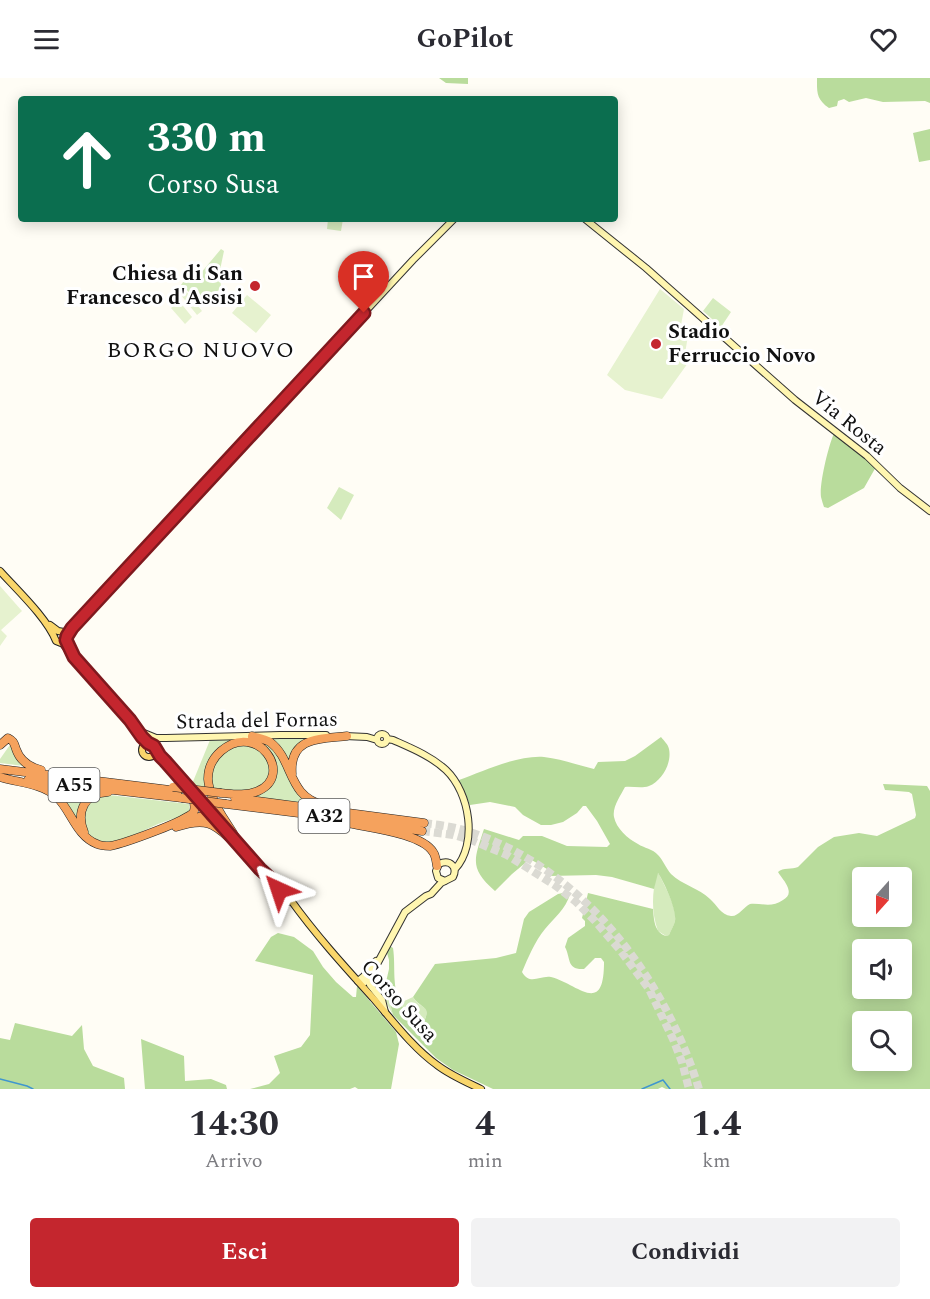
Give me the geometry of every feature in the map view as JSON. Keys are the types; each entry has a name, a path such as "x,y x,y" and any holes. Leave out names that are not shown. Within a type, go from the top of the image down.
{"highway":[{"path":"252,736 263,739 276,747 303,795 316,804 371,812 384,817"},
{"path":"293,779 293,761 297,751 305,744 316,738 347,736"},
{"path":"0,744 8,738 13,740 21,759 34,768 76,774 93,780"},
{"path":"223,798 234,794 251,793 267,784 273,768 266,751 255,743 235,742 219,752 210,767 208,779 210,790 237,842"},
{"name":"A55","path":"0,769 178,792"},
{"path":"0,777 48,790 60,800 85,836 96,844 105,846 212,813"},
{"name":"A55","path":"0,777 148,794 178,792"},
{"path":"165,827 193,813 193,799 181,778"},
{"path":"85,836 80,815 84,804 91,796 108,792 137,796 148,794"},
{"name":"A32","path":"178,792 384,817 423,827 306,813 223,798"},
{"path":"306,813 319,819 410,836 421,841 433,851 437,866"},
{"path":"137,837 188,823 207,822 221,829 246,852"}],"main road":[{"path":"0,570 45,621 62,636 74,657 146,744 154,746 156,754 181,778 280,891 279,900 282,903 288,901 291,894 289,891 286,889 280,891"},
{"path":"146,744 142,751 143,754 148,757 156,754"},
{"name":"Corso Susa","path":"288,901 423,1053 453,1075 482,1089"}],"street":[{"path":"62,636 72,628 413,260 451,222"},
{"name":"Via Rosta","path":"589,222 654,274 795,400 867,456 900,488 930,511"},
{"name":"Strada del Fornas","path":"140,734 160,738 291,735 367,737 376,740 381,734 385,735 387,739 442,766 453,778 468,815 468,838 464,852"},
{"path":"426,896 437,876 437,866 442,862 457,860 464,852"},
{"path":"357,981 364,982 369,979 402,916 453,877 455,869 463,860 464,852"},
{"path":"448,862 455,869"},
{"path":"437,876 445,881"},
{"path":"357,981 381,957"},
{"path":"369,979 370,985 382,1000 385,1012"}],"green space":[{"path":"439,78 468,78 468,84 446,83"},
{"path":"817,78 930,78 930,103 925,101 883,102 866,98 849,102 844,99 838,101 837,106 829,108 818,95"},
{"path":"930,129 930,160 919,162 913,133"},
{"path":"328,222 342,222 341,231 327,229"},
{"path":"221,249 224,251 220,270 221,289 199,301 181,285 188,275 195,280"},
{"name":"Stadio Ferruccio Novo","path":"660,289 684,309 681,325 689,330 684,359 688,363 662,399 625,390 607,375"},
{"path":"185,290 202,311 197,315 180,294"},
{"path":"247,295 271,315 256,333 232,313"},
{"path":"713,298 731,312 721,327 703,311"},
{"path":"179,301 192,317 185,324 171,308"},
{"path":"835,431 877,465 864,488 828,508 824,507 821,491 827,454"},
{"path":"339,487 354,495 341,520 327,508"},
{"path":"0,586 22,611 1,630 7,636 0,646"},
{"path":"266,737 311,738 304,742 290,767"},
{"path":"661,737 667,744 670,754 662,776 654,784 646,787 625,787 614,809 614,817 623,833 656,853 675,878 706,895 722,912 731,916 736,915 750,904 771,905 785,899 789,890 778,872 798,867 818,847 834,837 859,833 877,836 915,818 912,794 885,790 883,784 927,786 930,791 930,1089 666,1089 662,1087 658,1089 493,1089 453,1070 436,1058 393,1015 386,982 389,969 387,953 390,946 393,948 396,992 402,1006 420,1023 423,1023 426,1010 413,997 435,964 496,958 516,953 524,919 529,912 558,894 568,892 570,894 563,909 541,934 532,950 522,972 528,978 551,977 588,993 594,993 600,989 604,962 601,958 595,958 584,969 574,968 565,947 568,938 585,926 582,918 588,893 653,909 657,929 666,936 669,935 675,921 674,910 667,889 658,873 654,889 612,877 596,875 549,876 547,869 530,859 495,891 477,869 476,856 484,829 519,840 523,836 542,836 567,846 607,847 610,844 586,806 563,822 541,825 523,815 515,807 490,802 470,805 459,780 523,758 544,757 594,769 598,762 625,761"},
{"path":"235,739 220,748 207,788 195,787 192,784 210,740"},
{"path":"254,739 269,745 274,750 311,804 252,797 269,787 275,772 270,750"},
{"path":"12,742 24,766 0,763 0,759"},
{"path":"240,744 254,746 266,756 270,768 265,784 249,791 213,789 211,774 214,763 225,752"},
{"path":"50,787 94,792 79,813 77,821"},
{"path":"109,795 189,804 190,811 189,814 124,839 105,843 91,837 87,831 85,817 90,803 96,798"},
{"path":"657,873 670,897 675,916 669,935 666,936 658,931 654,917 653,895"},
{"path":"278,933 294,937 313,951 336,982 353,997 356,997 357,986 396,1032 399,1044 391,1089 358,1089 355,1087 350,1089 250,1089 269,1084 280,1073 274,1056 301,1047 310,1035 313,975 255,961 271,937"},
{"path":"372,978 380,983 386,982 393,1015 372,985"},
{"path":"413,997 426,1010 423,1023 420,1023 400,1003"},
{"path":"15,1023 72,1036 82,1025 84,1049 93,1066 124,1078 125,1089 0,1089 0,1038 10,1040"},
{"path":"141,1039 184,1056 185,1081 211,1079 226,1085 227,1089 145,1089"}],"waterway":[{"path":"0,1079 33,1089"},
{"path":"642,1089 663,1080 670,1089"}],"tunnel":[{"path":"424,823 467,831 513,850 551,874 585,902 615,934 642,970 665,1008 684,1048 699,1089"},
{"path":"422,831 471,840 507,855 575,901 620,950 649,989 673,1039 689,1089"}],"place":[{"name":"Chiesa di San Francesco d'Assisi","path":"255,286"},
{"name":"Stadio Ferruccio Novo","path":"656,344"}],"district":[{"name":"BORGO NUOVO","path":"201,350"}],"route":[{"path":"279,890 282,889 260,869 160,756 153,744 148,743 142,737 130,720 74,657 66,640 72,628 364,313"}]}
